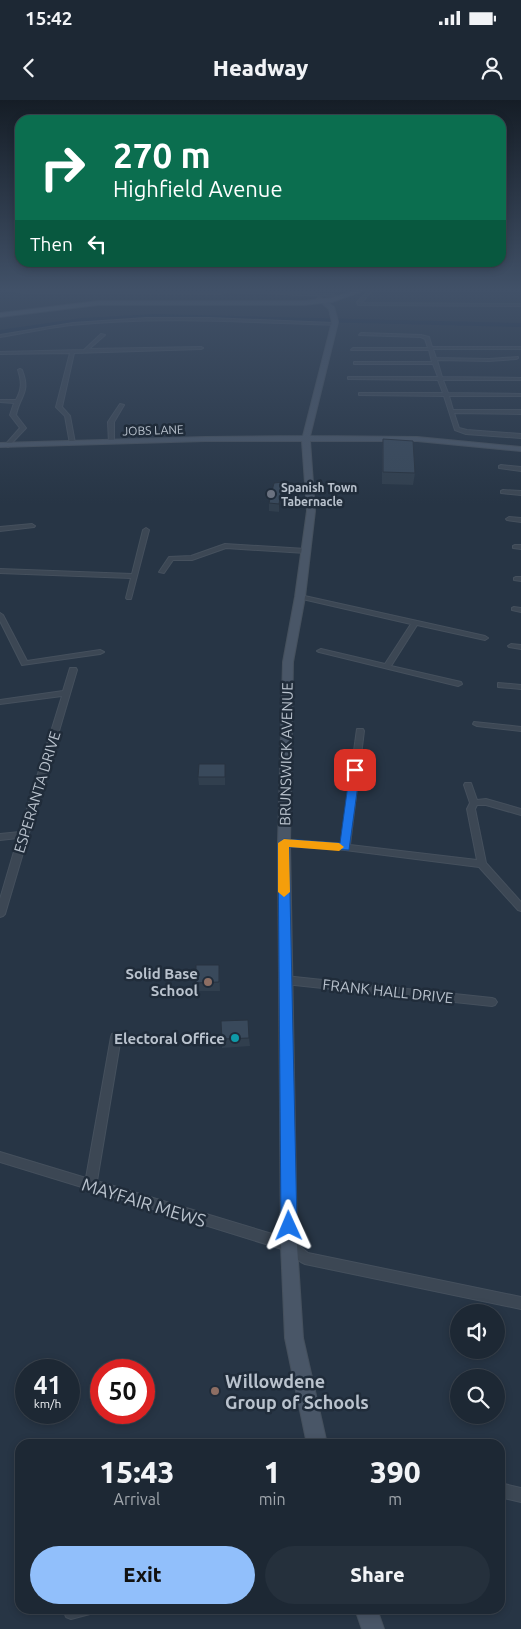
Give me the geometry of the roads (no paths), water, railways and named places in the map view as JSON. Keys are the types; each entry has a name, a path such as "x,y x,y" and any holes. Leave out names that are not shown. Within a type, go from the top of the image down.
{"main road":[{"name":"BRUNSWICK AVENUE","path":"316,1439 294,1338 289,1245 284,843 288,662 300,597 311,511 306,439 325,361"},
{"name":"JOBS LANE","path":"4,445 306,439 417,439 521,449"},
{"path":"368,1614 374,1629"}],"street":[{"path":"70,361 59,407 67,416 72,443"},
{"path":"356,364 425,361"},
{"path":"434,361 457,429 466,432 521,436"},
{"path":"4,445 23,428 12,416 23,394 25,381 20,370"},
{"path":"350,378 521,379"},
{"path":"361,394 521,395"},
{"path":"0,401 18,402"},
{"path":"111,442 111,422 122,405"},
{"path":"451,411 521,412"},
{"path":"501,468 521,469"},
{"path":"503,492 521,493"},
{"path":"509,519 521,520"},
{"path":"0,529 32,526"},
{"path":"129,598 146,530"},
{"path":"162,572 171,558 192,558 223,547 306,551"},
{"path":"0,571 135,576"},
{"path":"300,597 484,638"},
{"path":"0,615 25,663 100,652"},
{"path":"388,667 415,622"},
{"path":"511,646 521,647"},
{"path":"321,652 458,684"},
{"name":"ESPERANTA DRIVE","path":"0,914 73,670"},
{"path":"501,685 521,687"},
{"path":"0,702 66,694"},
{"path":"477,724 521,728"},
{"path":"345,847 360,731"},
{"path":"468,785 474,804 472,809 482,864 521,908"},
{"path":"474,804 486,802 521,812"},
{"path":"0,837 24,835"},
{"path":"284,843 345,847 482,864"},
{"name":"FRANK HALL DRIVE","path":"285,980 492,1002"},
{"path":"90,1186 116,1037"},
{"name":"MAYFAIR MEWS","path":"0,1157 90,1186 289,1245"},
{"path":"289,1245 305,1258 521,1304"},
{"path":"505,1491 521,1496"}],"place":[{"name":"Spanish Town Tabernacle","path":"271,494"},
{"name":"Solid Base School","path":"208,982"},
{"name":"Electoral Office","path":"235,1038"},
{"name":"Willowdene Group of Schools","path":"215,1391"}]}
